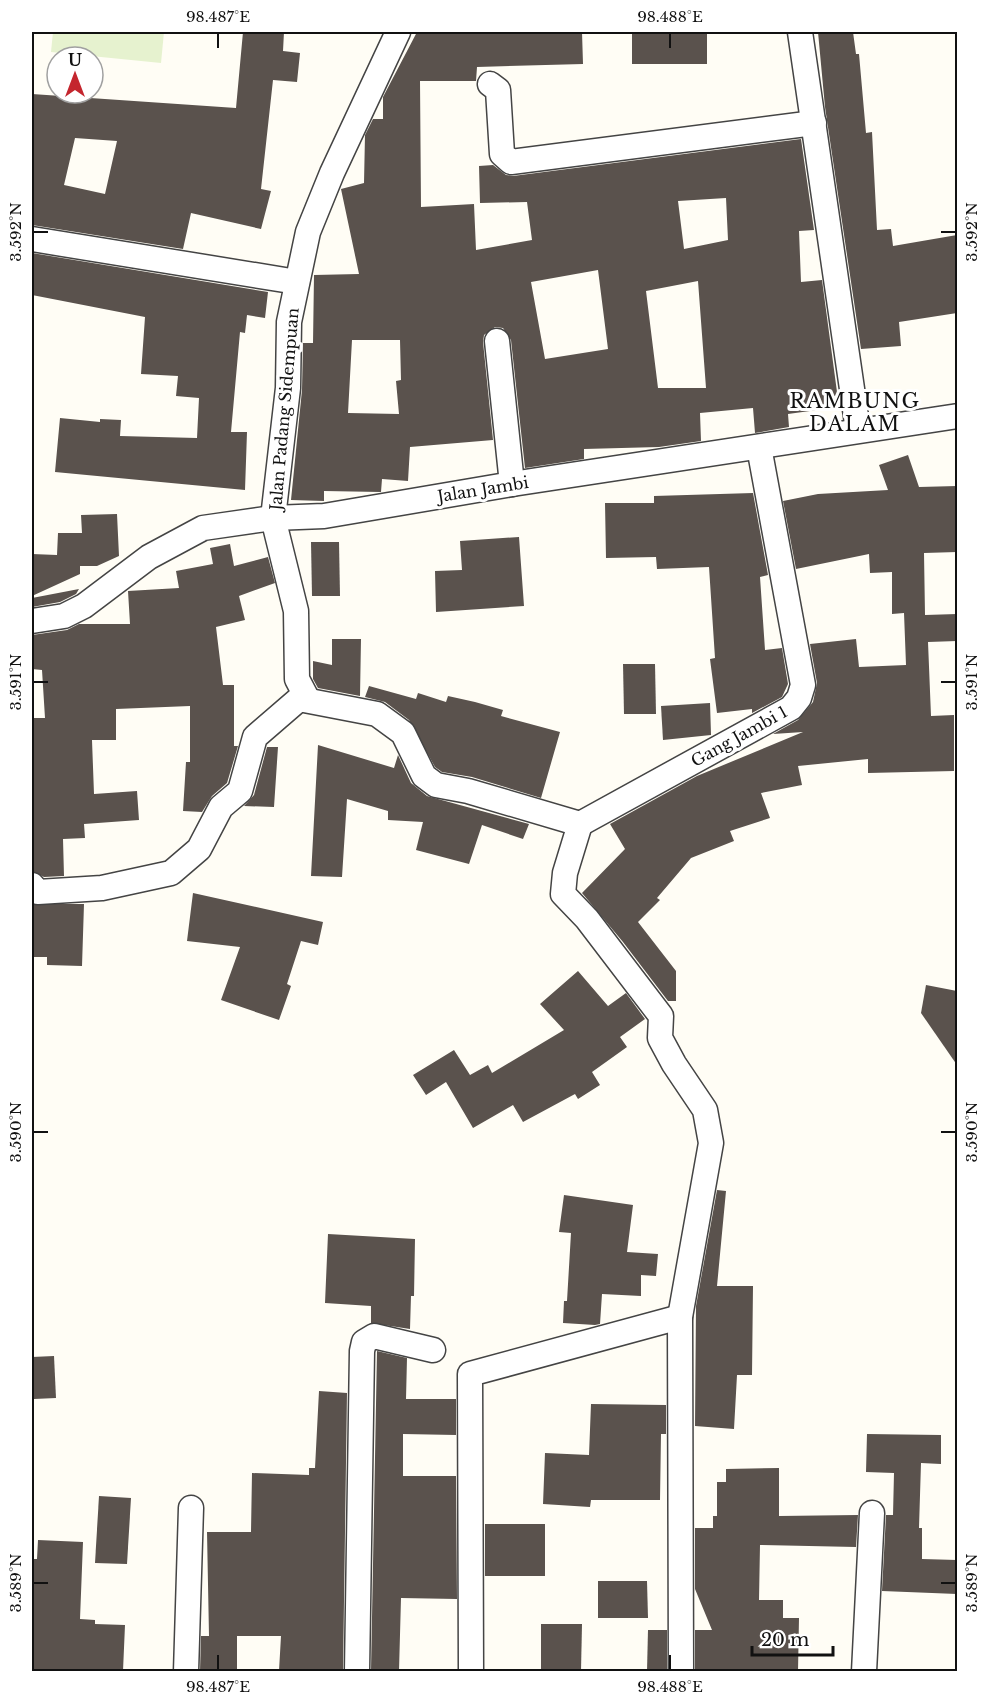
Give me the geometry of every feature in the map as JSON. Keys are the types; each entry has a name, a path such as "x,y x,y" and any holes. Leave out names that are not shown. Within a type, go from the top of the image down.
{"street":[{"name":"Jalan Padang Sidempuan","path":"273,518 288,388 289,322 308,232 332,173 398,32"},
{"path":"800,32 858,430"},
{"path":"490,84 498,90 502,154 511,162 814,123"},
{"path":"32,239 297,282"},
{"path":"497,341 512,484"},
{"name":"Jalan Jambi","path":"32,621 64,616 84,606 148,557 203,528 273,518 324,516 512,484 957,416"},
{"name":"Gang Jambi 1","path":"580,824 791,708 799,698 803,685 759,447"},
{"path":"273,518 296,611 297,679 308,700"},
{"path":"32,885 38,892 52,893 102,888 171,873 199,849 221,807 240,791 255,737 299,699 377,714 403,733 424,776 435,785 468,791 580,824 565,873 563,894 587,919 661,1016 660,1038 674,1064 705,1110 711,1143 680,1317 681,1671"},
{"path":"471,1671 470,1374 680,1317"},
{"path":"357,1671 362,1351 364,1342 374,1336 433,1350"},
{"path":"186,1671 191,1508"},
{"path":"864,1671 872,1513"}],"green space":[{"path":"53,32 164,32 161,63 105,57 105,45 52,45"}],"building":[{"path":"243,32 284,32 283,51 300,53 297,82 273,80 261,189 271,191 261,229 191,213 183,249 32,225 32,94 45,95 45,105 105,105 105,99 236,108","holes":["75,138 117,141 105,194 64,185"]},
{"path":"417,32 582,32 583,64 477,67 476,81 420,81 421,207 474,204 476,250 532,240 527,202 480,203 479,166 493,165 506,175 513,176 801,139 814,230 799,231 801,282 822,280 839,407 788,414 789,427 755,433 753,408 700,413 701,441 659,447 584,449 584,459 525,468 511,340 503,328 495,327 484,335 483,342 493,440 410,447 408,481 382,479 381,492 324,491 324,501 291,500 302,390 303,343 313,343 314,275 359,274 341,189 364,183 365,135 373,119 383,119 383,97","holes":["726,198 728,240 684,249 678,201","598,270 608,349 545,359 531,282","698,281 706,388 658,388 646,291","352,340 400,340 401,380 396,381 399,414 348,413"]},
{"path":"632,32 707,32 707,64 632,64"},
{"path":"818,32 853,32 856,54 859,54 866,133 872,132 877,230 891,229 893,246 957,235 957,313 899,322 901,346 861,349 825,107"},
{"path":"32,253 268,292 265,318 247,315 245,333 240,332 231,432 247,432 245,490 55,472 60,418 100,422 100,419 121,420 120,436 197,438 199,398 176,396 178,376 141,374 145,317 32,295"},
{"path":"908,455 919,487 957,486 957,552 924,553 925,615 957,614 957,641 928,642 931,716 954,715 954,771 868,773 868,759 798,766 802,785 761,793 770,818 730,831 734,841 691,858 657,898 660,900 638,922 676,971 676,1001 668,1001 582,893 625,849 610,824 697,776 803,732 773,734 798,720 813,702 817,683 810,644 856,639 859,667 906,665 904,613 892,614 892,572 870,573 869,554 796,569 783,501 818,494 888,490 879,465"},
{"path":"753,493 768,575 760,577 765,650 782,648 788,684 782,697 752,713 752,709 717,713 710,659 715,658 709,567 657,569 656,557 606,558 605,503 654,503 654,496"},
{"path":"117,514 119,556 97,566 80,566 80,574 32,596 32,554 57,555 58,533 82,533 81,515"},
{"path":"519,537 524,606 436,612 435,571 462,570 460,541"},
{"path":"311,542 339,542 340,596 312,596"},
{"path":"230,544 234,566 268,557 275,583 239,596 245,620 216,627 223,685 234,685 234,746 238,746 227,783 212,796 202,812 183,811 186,762 190,762 190,706 116,709 116,740 92,740 94,794 137,791 139,820 84,824 85,838 63,839 64,876 44,877 32,871 32,718 45,718 42,670 32,669 32,635 67,630 79,624 130,624 128,591 179,588 176,571 213,564 210,548"},
{"path":"79,589 76,594 60,602 32,607 32,598"},
{"path":"332,639 361,639 360,696 318,688 313,679 313,661 332,665"},
{"path":"623,664 655,664 656,714 624,714"},
{"path":"369,686 416,699 418,693 446,702 448,696 475,702 503,710 501,716 560,732 541,798 472,777 442,772 435,767 409,720 385,702 365,697"},
{"path":"710,703 711,735 663,740 661,706"},
{"path":"318,745 394,768 398,755 411,783 427,796 529,824 523,839 482,825 469,864 416,850 423,822 388,820 388,811 347,799 342,877 311,876"},
{"path":"267,747 278,747 274,807 244,806 254,795"},
{"path":"193,893 323,922 318,945 301,941 287,984 291,986 279,1020 221,1000 240,947 187,941"},
{"path":"32,904 84,904 82,966 47,965 47,957 32,957"},
{"path":"578,971 608,1006 626,993 645,1019 620,1037 627,1047 592,1072 600,1085 578,1099 575,1094 523,1122 513,1105 473,1128 446,1082 426,1095 413,1075 454,1050 470,1075 488,1065 492,1073 564,1030 540,1004"},
{"path":"926,985 957,991 957,1065 921,1013"},
{"path":"717,1190 726,1191 717,1286 753,1286 752,1375 737,1375 734,1429 695,1426 696,1306"},
{"path":"564,1195 633,1205 627,1252 658,1254 656,1276 641,1275 641,1296 602,1294 600,1324 563,1323 564,1301 567,1301 571,1233 559,1232"},
{"path":"328,1234 415,1239 414,1296 411,1296 410,1329 371,1323 371,1306 325,1303"},
{"path":"377,1351 407,1358 406,1399 456,1399 456,1435 403,1434 403,1476 456,1476 457,1599 401,1598 399,1671 371,1671"},
{"path":"54,1356 56,1398 34,1399 32,1357"},
{"path":"319,1391 347,1393 343,1671 279,1671 281,1636 237,1636 237,1671 200,1671 201,1636 209,1636 207,1532 251,1532 252,1473 309,1475 309,1468 315,1468"},
{"path":"591,1404 666,1405 666,1434 661,1434 660,1500 591,1500 590,1507 543,1504 545,1453 589,1455"},
{"path":"867,1434 941,1435 941,1464 921,1463 919,1528 922,1528 922,1559 957,1560 957,1594 882,1591 886,1515 893,1515 894,1473 866,1472"},
{"path":"779,1468 779,1516 858,1515 856,1547 760,1545 759,1600 783,1600 783,1618 799,1618 798,1671 695,1671 695,1630 712,1630 695,1589 695,1528 713,1528 713,1516 717,1516 717,1482 726,1482 726,1469"},
{"path":"99,1496 131,1498 127,1564 95,1563"},
{"path":"485,1524 545,1524 545,1576 485,1576"},
{"path":"38,1540 83,1542 80,1619 95,1620 95,1624 125,1625 123,1671 32,1671 32,1559 37,1559"},
{"path":"598,1581 647,1581 648,1618 598,1618"},
{"path":"541,1624 582,1624 581,1671 541,1671"},
{"path":"648,1630 667,1630 667,1671 647,1671"}],"district":[{"name":"RAMBUNG DALAM","path":"855,412"}]}
